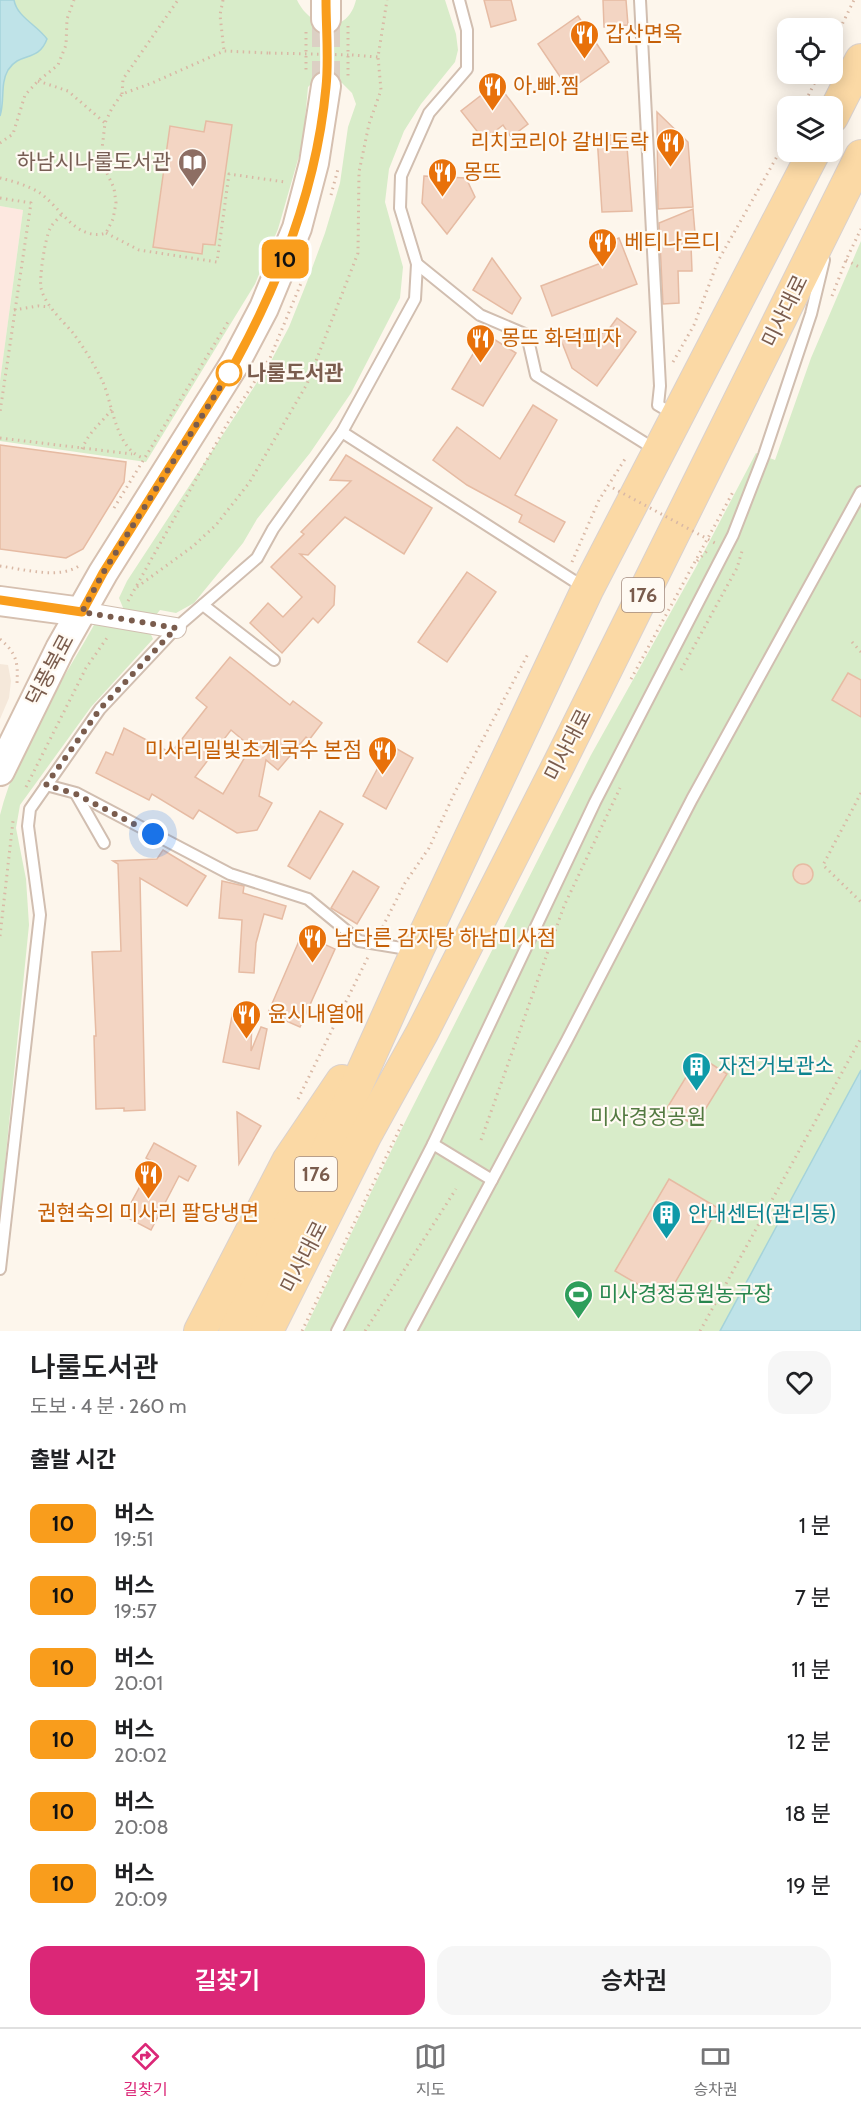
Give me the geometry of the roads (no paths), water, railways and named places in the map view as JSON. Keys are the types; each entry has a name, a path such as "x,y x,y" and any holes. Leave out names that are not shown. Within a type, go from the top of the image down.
{"main road":[{"path":"843,96 861,60"},
{"name":"미사대로","path":"267,1331 365,1136 422,1033 565,751 861,156"},
{"name":"미사대로","path":"235,1331 322,1162 417,951 576,583 648,445 676,416 809,162"},
{"path":"200,1331 288,1161 388,1013"},
{"path":"288,1331 319,1271 337,1225 393,1117 422,1033"}],"street":[{"name":"덕풍북로","path":"0,771 60,649 103,573 235,363 264,308 297,228 314,163 316,83"},
{"path":"0,600 176,628"}],"lane":[{"path":"0,1269 40,915 28,826 30,809 100,709 176,628 257,558 273,529 342,432 415,299 417,264 400,208 401,176 429,113 467,69 467,30 459,0"},
{"path":"640,0 660,387 658,405 676,416"},
{"path":"337,1331 433,1144 595,802 733,535 764,455 811,314 837,204"},
{"path":"417,264 480,315 527,335 536,375 648,445"},
{"path":"342,432 576,583"},
{"path":"411,1331 692,800 861,492"},
{"path":"203,605 274,660"},
{"path":"46,785 76,794 230,874 308,899 358,941 417,951"},
{"path":"76,794 104,843"},
{"path":"433,1144 492,1180"}],"water":[{"path":"0,0 14,0 23,16 47,39 39,51 13,64 8,70 4,81 0,116"},
{"path":"861,1070 861,1331 720,1331"}],"tunnel":[{"path":"326,19 326,86"}],"place":[{"name":"갑산면옥","path":"584,60"},
{"name":"아.빠.찜","path":"492,112"},
{"name":"리치코리아 갈비도락","path":"670,168"},
{"name":"하남시나룰도서관","path":"192,188"},
{"name":"몽뜨","path":"442,198"},
{"name":"베티나르디","path":"603,268"},
{"name":"몽뜨 화덕피자","path":"480,364"},
{"name":"나룰도서관","path":"229,373"},
{"name":"미사리밀빛초계국수 본점","path":"383,776"},
{"name":"남다른 감자탕 하남미사점","path":"313,964"},
{"name":"윤시내열애","path":"247,1040"},
{"name":"자전거보관소","path":"697,1092"},
{"name":"권현숙의 미사리 팔당냉면","path":"148,1200"},
{"name":"안내센터(관리동)","path":"667,1240"},
{"name":"미사경정공원농구장","path":"578,1320"}],"park label":[{"name":"미사경정공원","path":"648,1117"}]}
